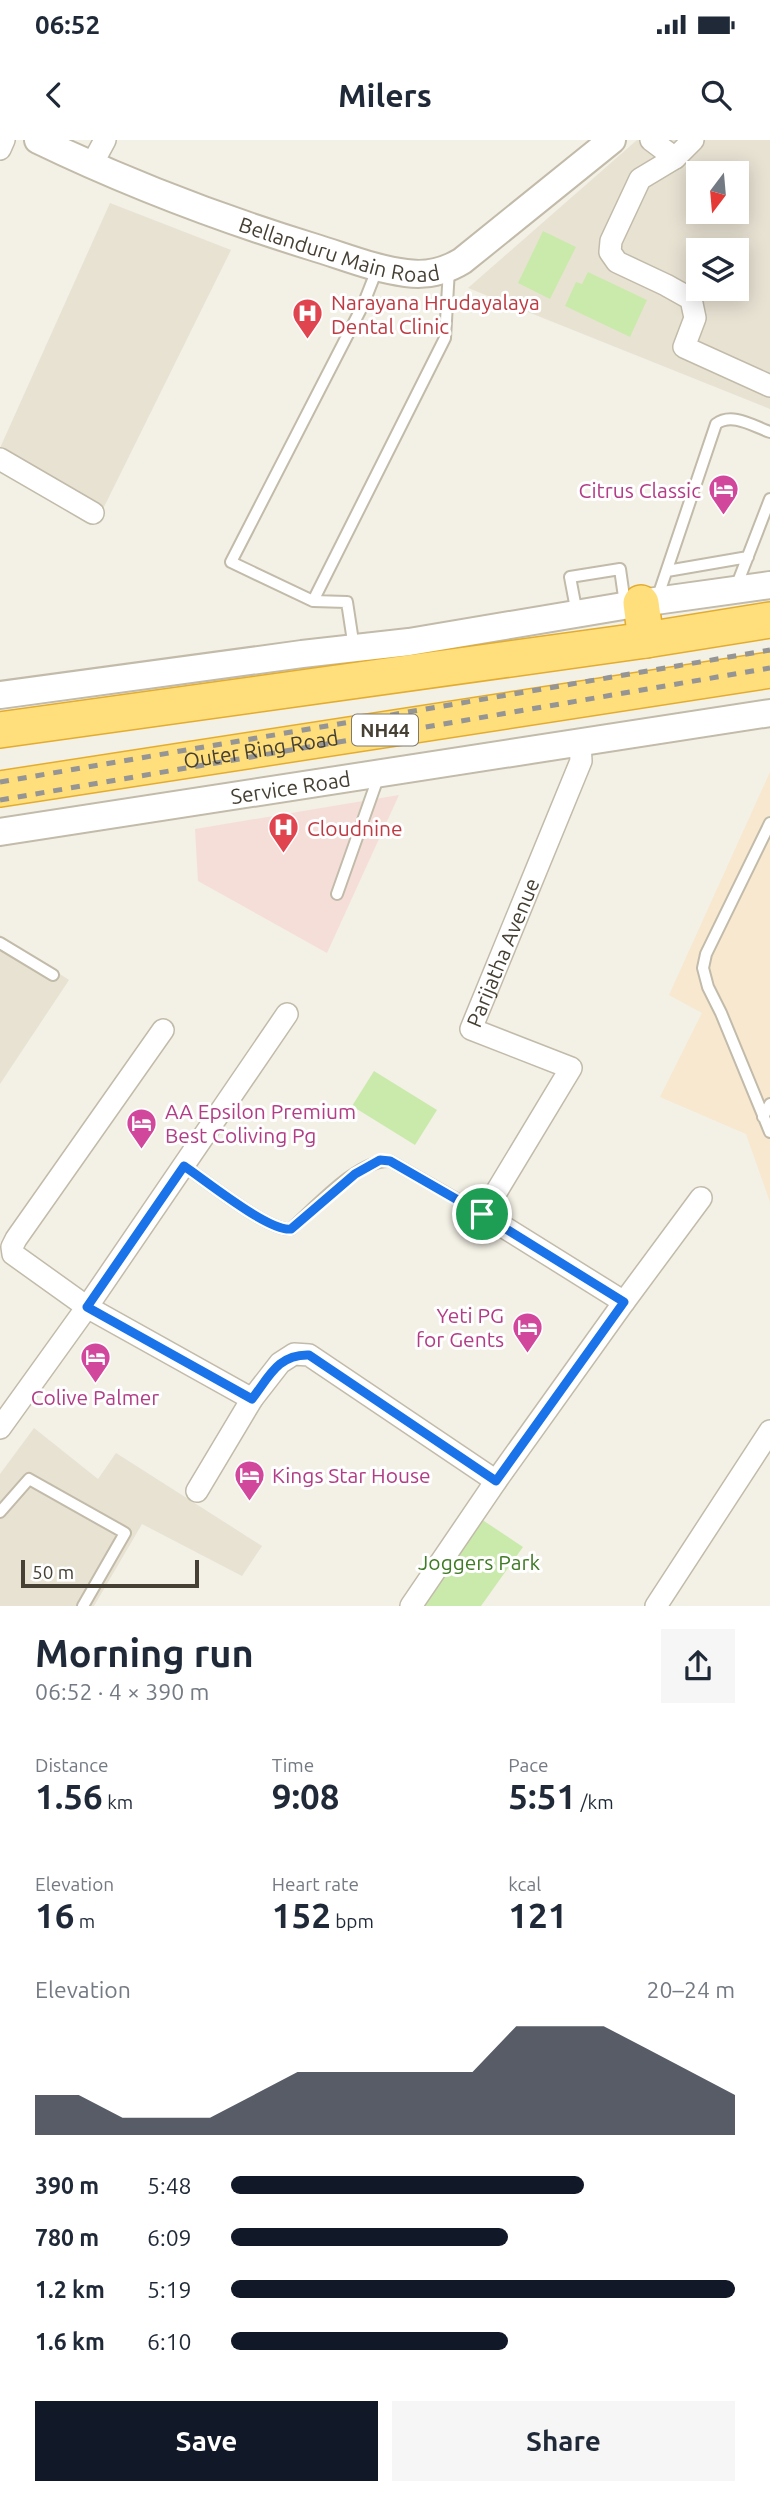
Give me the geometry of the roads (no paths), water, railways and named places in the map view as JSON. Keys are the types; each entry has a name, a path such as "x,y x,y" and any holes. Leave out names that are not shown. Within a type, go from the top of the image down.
{"highway":[{"path":"641,603 646,640"},
{"path":"0,730 646,640 770,620"},
{"name":"Outer Ring Road","path":"0,789 770,670"}],"street":[{"path":"0,149 4,140"},
{"name":"Bellanduru Main Road","path":"38,140 91,166 244,225 406,274 431,274 449,269 462,261 612,140"},
{"path":"91,166 105,140"},
{"path":"651,140 675,158"},
{"path":"693,140 675,158 640,179 611,241 610,252 617,262 691,299 695,318 684,347 770,387"},
{"path":"0,459 93,513"},
{"path":"0,695 408,642 641,603 770,585"},
{"name":"Service Road","path":"0,832 770,713"},
{"name":"Parijatha Avenue","path":"482,1214 571,1069 471,1029 581,761 580,742"},
{"path":"0,1427 87,1307 288,1014"},
{"path":"163,1030 12,1247 13,1254 87,1307 252,1399"},
{"path":"411,1606 496,1481 701,1198"},
{"path":"482,1214 624,1302"},
{"path":"197,1491 252,1399 280,1363 294,1354 309,1355 496,1481"},
{"path":"656,1606 770,1430"}],"lane":[{"path":"354,648 347,602 313,601 231,562 363,306 378,267"},
{"path":"313,601 445,338 449,269"},
{"path":"577,614 570,577 620,569 641,603 667,571 716,424 724,418 732,418 770,432"},
{"path":"735,590 770,499"},
{"path":"667,571 748,557"},
{"path":"337,894 379,775"},
{"path":"770,823 706,954 702,968 770,1132"},
{"path":"0,943 53,975"},
{"path":"763,1117 770,1104"},
{"path":"184,1166 261,1219 286,1230 291,1229 355,1174 380,1160 390,1161 482,1214"},
{"path":"0,1512 29,1479 125,1533 83,1606"}],"railway":[{"path":"0,782 770,650"},
{"path":"0,800 770,668"}],"place":[{"name":"Narayana Hrudayalaya Dental Clinic","path":"308,341"},
{"name":"Citrus Classic","path":"724,517"},
{"name":"Cloudnine","path":"284,855"},
{"name":"AA Epsilon Premium Best Coliving Pg","path":"142,1150"},
{"name":"Yeti PG for Gents","path":"527,1354"},
{"name":"Colive Palmer","path":"95,1384"},
{"name":"Kings Star House","path":"249,1502"}],"park label":[{"name":"Joggers Park","path":"479,1562"}]}
